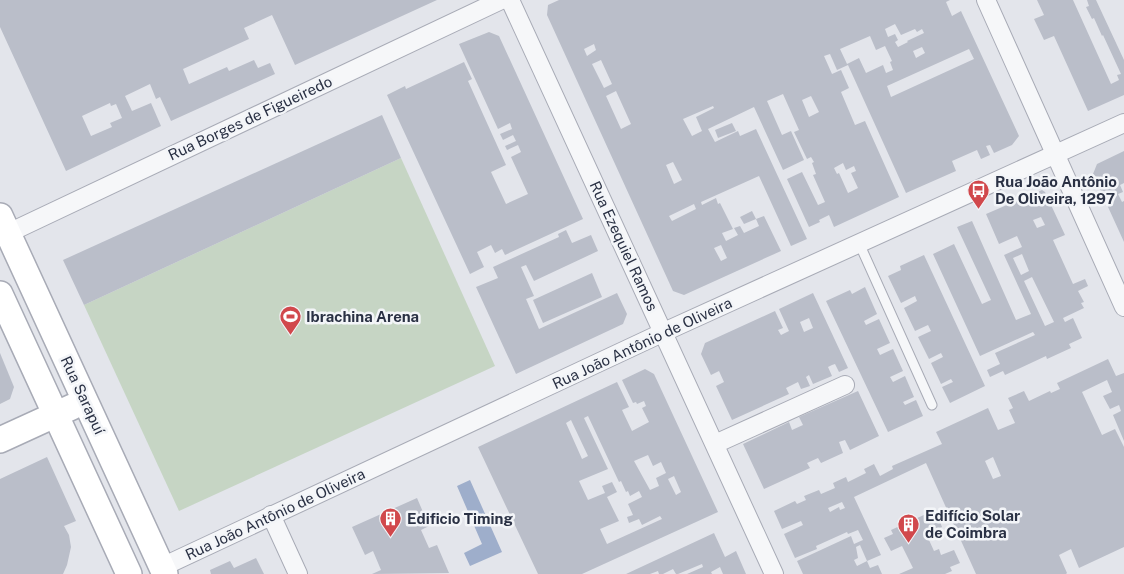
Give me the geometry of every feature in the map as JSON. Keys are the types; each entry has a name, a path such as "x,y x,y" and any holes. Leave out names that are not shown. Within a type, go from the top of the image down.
{"main road":[{"name":"Rua Sarapuí","path":"3,228 86,402 157,572"},
{"path":"0,294 129,574"},
{"path":"0,440 86,402"}],"street":[{"name":"Rua Borges de Figueiredo","path":"3,228 501,0"},
{"name":"Rua Ezequiel Ramos","path":"510,0 774,574"},
{"path":"986,0 1124,307"},
{"name":"Rua João Antônio de Oliveira","path":"157,572 271,516 664,332 1124,123"},
{"path":"715,444 845,385"},
{"path":"271,516 298,574"}],"lane":[{"path":"859,243 932,405"}],"green space":[{"name":"Ibrachina Arena","path":"401,158 495,366 179,511 84,305"}],"water":[{"path":"470,480 502,552 470,566 464,553 482,544 457,486"}],"building":[{"path":"0,0 437,0 295,65 272,15 244,28 249,39 183,69 189,84 227,67 229,71 254,60 258,68 270,63 275,74 171,121 160,97 156,99 150,84 125,96 132,111 151,103 161,126 66,171 0,27","holes":["110,103 111,106 116,104 122,118 110,123 112,127 91,136 82,116"]},
{"path":"559,0 950,0 946,2 952,16 961,11 1019,136 1012,145 994,153 990,145 986,146 990,155 981,159 977,150 952,161 956,171 906,193 848,65 837,70 830,54 824,56 832,74 841,70 849,88 841,92 855,125 865,121 899,197 834,227 829,215 809,227 787,179 802,172 818,205 825,202 813,175 816,174 812,163 814,162 811,157 807,159 794,132 799,130 783,94 767,101 782,135 791,131 804,160 783,170 754,107 708,129 715,142 738,131 740,136 756,129 807,239 791,246 759,176 701,202 702,205 716,198 718,204 720,203 733,229 722,233 726,241 738,235 734,228 740,226 744,233 759,226 756,219 764,216 781,251 684,295 673,291 547,15 548,5","holes":["895,24 901,35 915,29 917,32 922,29 924,33 898,47 895,42 898,40 895,34 888,37 885,29","870,36 876,50 885,46 892,61 890,62 893,70 886,73 883,65 866,73 859,58 847,64 840,49","594,44 596,50 587,56 584,49","922,47 925,53 916,58 913,51","969,49 974,59 891,97 887,86","601,60 612,84 604,88 592,64","616,91 631,124 621,129 606,96","811,96 819,112 809,117 802,100","713,106 714,108 696,117 702,131 692,136 683,119","673,162 682,180 674,184 666,165","843,163 846,170 854,166 856,171 851,173 858,188 848,193 839,173 837,174 834,168","694,204 696,209 672,221 669,216","721,245 727,258 721,261 714,248"]},
{"path":"1037,0 1073,0 1111,84 1119,80 1117,75 1121,74 1103,35 1086,7 1089,6 1087,0 1096,0 1124,60 1124,95 1088,111 1054,36 1044,40 1034,19 1044,15"},
{"path":"489,32 499,36 583,219 505,255 502,249 495,253 491,245 477,252 484,267 470,274 387,95 405,86 406,89 464,62 472,79 468,81 506,165 491,172 506,204 528,194 511,157 521,152 518,145 507,150 505,146 516,141 513,135 503,140 500,134 512,129 510,123 498,129 459,44"},
{"path":"382,115 401,158 84,305 63,260"},
{"path":"732,123 736,131 718,138 715,130"},
{"path":"1124,151 1124,183 1120,185 1123,192 1118,194 1122,202 1124,201 1124,242 1093,174 1097,164"},
{"path":"1042,190 1045,192 1065,235 1053,240 1073,284 1085,279 1088,286 1078,291 1084,302 1081,303 1084,308 1063,318 1065,322 1073,318 1082,338 1069,344 1071,348 1047,359 1046,356 1005,375 1003,371 990,377 987,370 1000,364 995,353 1035,335 1033,332 980,356 933,254 954,244 982,304 991,300 957,227 972,221 1016,320 1031,314 1004,255 1022,247 1017,236 999,244 986,214","holes":["1041,217 1045,225 1037,228 1033,220","1022,254 1029,271 1021,275 1013,258","1032,277 1054,322 1045,326 1024,281"]},
{"path":"752,211 756,219 744,224 740,217"},
{"path":"566,230 572,243 591,235 598,251 534,281 526,265 521,267 534,296 526,299 539,329 617,293 627,314 623,324 516,374 476,287 498,278 493,267 559,237 558,234"},
{"path":"924,255 985,386 950,403 942,387 953,382 951,379 941,384 931,363 943,357 941,353 929,359 918,337 931,331 928,325 915,331 904,308 917,301 915,296 901,303 888,276 901,270 900,266"},
{"path":"592,273 602,297 543,323 533,300"},
{"path":"865,287 877,314 864,321 866,325 879,319 890,343 877,349 880,355 893,349 903,371 890,377 893,382 905,376 914,397 903,402 905,405 916,400 923,416 888,432 826,301 850,290 852,294"},
{"path":"813,293 848,368 839,372 835,364 832,365 828,367 832,376 813,384 809,375 806,377 810,386 801,389 798,382 786,388 789,394 732,420 716,386 724,382 719,371 711,375 701,354 705,343 775,311 783,328 778,330 781,335 789,331 779,309","holes":["809,318 813,328 804,332 800,322"]},
{"path":"0,353 14,387 10,399 0,404"},
{"path":"1108,359 1116,376 1124,373 1124,441 1113,415 1121,411 1119,405 1110,409 1103,396 1112,392 1107,380 1082,392 1102,435 1115,429 1124,447 1124,547 1079,568 1071,549 1059,555 1066,574 976,574 926,463 854,497 881,555 867,561 870,568 878,565 882,574 803,574 797,561 851,536 854,544 863,540 858,530 848,534 847,532 816,546 817,549 795,558 784,534 803,525 801,521 782,529 774,511 795,501 797,504 806,500 804,496 819,490 821,494 835,488 833,483 846,477 848,482 866,473 864,469 874,464 880,476 893,469 892,466 942,444 936,432 988,408 998,430 1015,423 1009,410 1013,408 1008,398 1024,391 1029,401 1050,391 1051,393 1060,389 1057,383","holes":["993,457 1001,476 993,479 985,461","842,502 845,508 840,510 839,507 830,512 828,508","860,545 867,561 857,566 854,560 858,558 856,547"]},
{"path":"645,369 654,374 718,512 582,574 538,574 478,447 617,382 629,407 622,410 632,431 649,422 642,408 646,406 644,401 637,404 636,402 633,403 622,380","holes":["588,416 619,482 621,481 626,492 628,491 630,496 639,491 642,497 628,504 633,515 627,517 629,523 639,519 642,525 660,516 662,519 607,544 600,529 619,521 607,497 617,492 612,482 602,486 605,493 588,500 579,481 608,469 584,418","571,420 588,456 582,459 566,423","648,455 653,466 661,462 666,473 656,478 659,486 650,490 634,461","674,476 681,492 676,495 668,479"]},
{"path":"858,391 879,436 850,450 845,440 839,442 843,453 821,463 818,458 807,463 810,468 764,489 743,444 789,422 792,430 803,425 799,417"},
{"path":"47,457 76,521 64,526 69,535 71,547 67,565 63,574 0,574 0,479"},
{"name":"Edificio Timing","path":"417,498 429,526 421,530 429,548 437,545 449,573 372,574 381,570 373,551 365,555 352,527"},
{"name":"Edifício Solar de Coimbra","path":"926,514 928,518 937,514 942,527 931,532 934,538 929,540 934,551 939,549 941,555 954,550 960,563 950,567 952,571 945,574 899,574 913,568 902,546 891,551 884,538 893,534 891,530"},
{"path":"714,533 725,557 736,551 746,574 723,574 720,567 711,572 712,574 687,574 703,567 702,564 678,574 673,569 663,574 659,574 658,571 650,574 626,574"},
{"path":"256,558 264,574 211,574 210,570 230,561 234,568"}],"place":[{"name":"Rua João Antônio De Oliveira, 1297","path":"979,209"},
{"name":"Ibrachina Arena","path":"290,335"},
{"name":"Edificio Timing","path":"391,537"},
{"name":"Edifício Solar de Coimbra","path":"909,543"}]}
